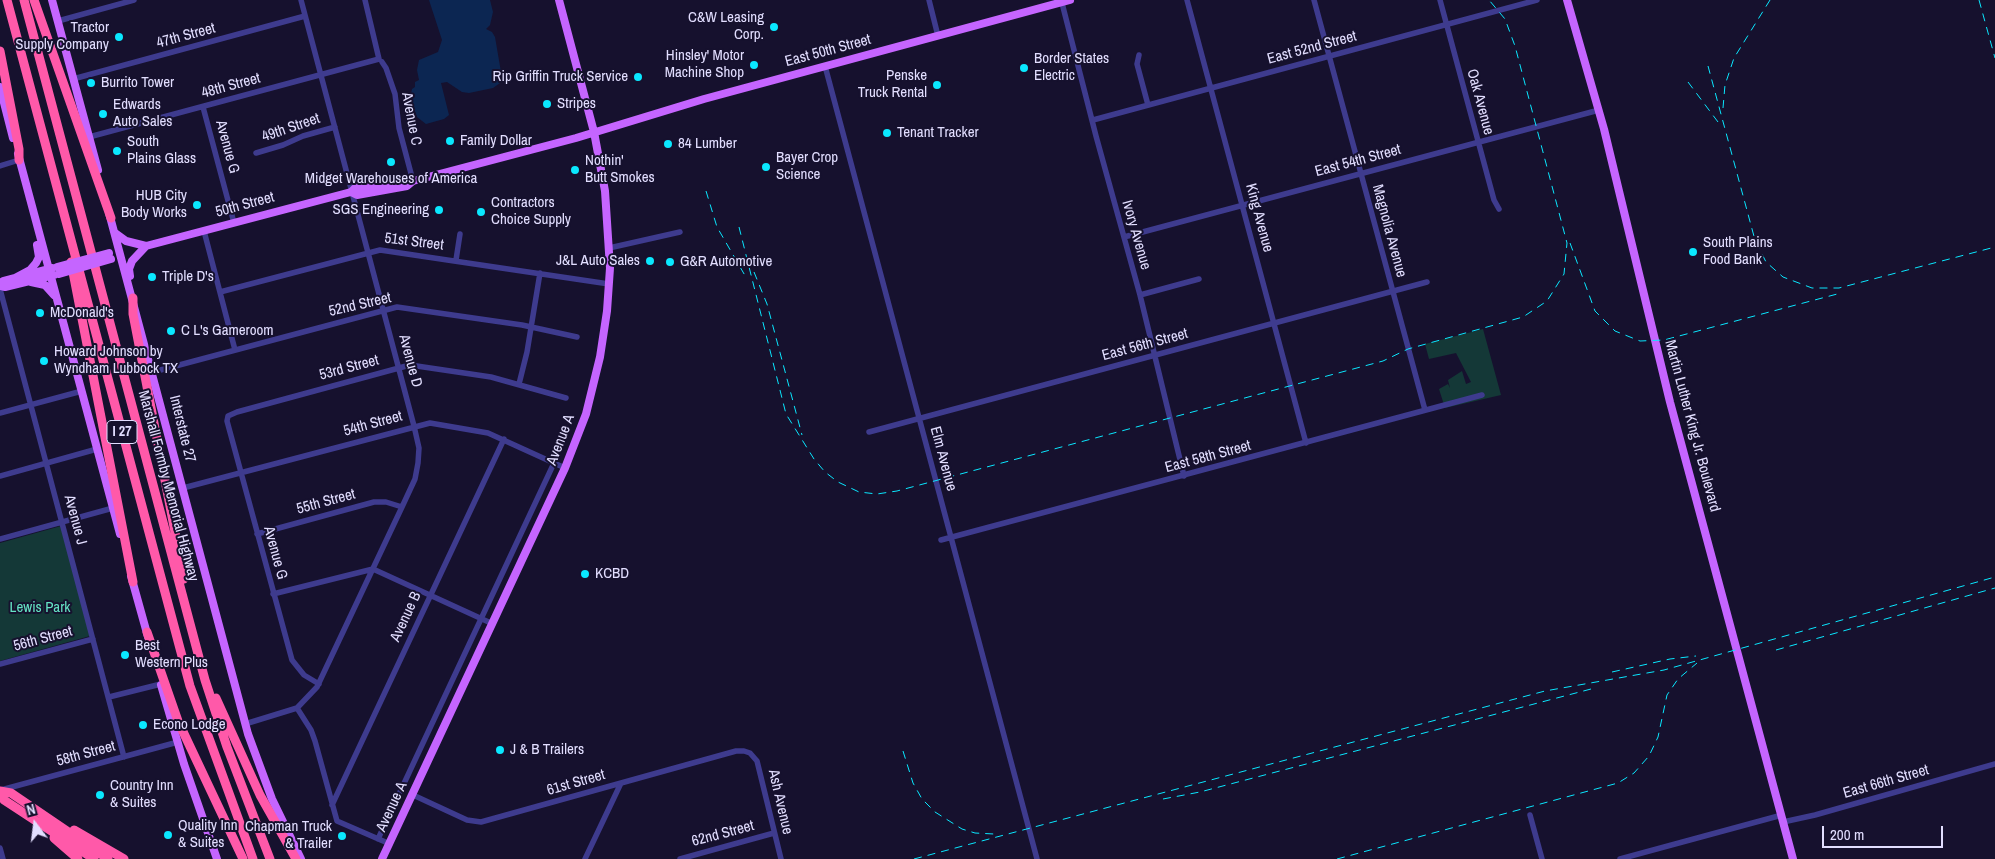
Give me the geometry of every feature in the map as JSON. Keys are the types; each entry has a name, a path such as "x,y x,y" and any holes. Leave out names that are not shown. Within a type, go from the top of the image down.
{"highway":[{"name":"Marshall Formby Memorial Highway","path":"7,0 190,686 253,859"},
{"name":"Marshall Formby Memorial Highway","path":"24,0 200,663 227,747 270,859"},
{"path":"34,0 110,218"},
{"path":"0,51 19,149 19,160"},
{"path":"60,198 133,582"},
{"path":"132,295 133,314 196,648"},
{"path":"147,632 178,721 243,859"},
{"path":"200,663 260,795 296,859"},
{"path":"0,792 11,793 108,859"},
{"path":"0,792 4,800 94,859"},
{"path":"24,802 124,859"},
{"path":"31,818 78,859"}],"main road":[{"name":"Interstate 27","path":"52,0 153,372 245,724 266,785 301,859"},
{"name":"Avenue A","path":"382,859 565,468 594,387 604,336 609,284 610,248 605,192 594,132 559,0"},
{"name":"Martin Luther King Jr. Boulevard","path":"1567,0 1599,110 1668,392 1793,859"},
{"name":"East 50th Street","path":"594,132 704,99 1066,1"},
{"path":"0,87 35,220 54,271 58,303 161,684 217,859"},
{"name":"50th Street","path":"0,286 14,278 54,271 351,192 357,195 407,186 413,181 594,132"},
{"path":"14,278 30,270 39,257 35,220"},
{"path":"114,231 124,240 143,247 130,267 132,295"},
{"name":"50th Street","path":"0,286 5,287 26,282 54,271"},
{"path":"26,282 40,284 49,288 58,303"}],"street":[{"path":"58,21 134,0"},
{"name":"Avenue D","path":"297,708 305,702 319,684 373,569 415,479 419,448 301,0"},
{"name":"Avenue C","path":"365,0 380,61 386,68 395,94 399,128 413,181"},
{"path":"929,0 938,36"},
{"name":"King Avenue","path":"1187,0 1306,443"},
{"name":"Magnolia Avenue","path":"1314,0 1424,410"},
{"name":"Oak Avenue","path":"1440,0 1494,200 1499,209"},
{"name":"East 52nd Street","path":"1093,120 1537,0"},
{"name":"Ivory Avenue","path":"1066,1 1093,120 1140,295 1184,476"},
{"name":"47th Street","path":"73,79 305,16"},
{"path":"1139,55 1137,64 1148,106"},
{"name":"48th Street","path":"89,137 380,61"},
{"name":"Elm Avenue","path":"825,66 1037,859"},
{"name":"Avenue G","path":"204,107 234,223"},
{"name":"East 54th Street","path":"1124,237 1599,110"},
{"name":"49th Street","path":"256,153 335,127"},
{"path":"0,166 19,160"},
{"path":"204,231 235,350"},
{"path":"610,248 680,232"},
{"path":"456,260 460,234"},
{"name":"51st Street","path":"220,292 380,250 609,284"},
{"path":"519,384 527,356 540,273"},
{"path":"1140,295 1199,279"},
{"name":"East 56th Street","path":"869,432 1427,282"},
{"name":"Avenue J","path":"0,286 124,757"},
{"name":"52nd Street","path":"153,372 384,310 405,308 578,337"},
{"name":"53rd Street","path":"228,416 236,412 410,365 482,375 566,398"},
{"path":"0,413 82,391"},
{"name":"East 58th Street","path":"940,540 1482,395"},
{"name":"Avenue G","path":"228,416 227,421 240,472 292,660 304,675 319,684"},
{"name":"54th Street","path":"182,488 414,426 438,424 478,430 504,439 565,468"},
{"name":"Avenue B","path":"332,805 504,439"},
{"path":"0,476 98,450"},
{"name":"Avenue A","path":"378,839 554,463"},
{"name":"55th Street","path":"257,534 374,502 386,502 402,507"},
{"path":"0,539 113,508"},
{"path":"273,594 373,569 493,624"},
{"name":"56th Street","path":"0,664 93,639"},
{"path":"109,697 161,684"},
{"path":"245,724 297,708 315,741 337,821 390,844"},
{"name":"58th Street","path":"0,792 178,742"},
{"name":"61st Street","path":"413,795 467,820 481,822 736,751 750,753"},
{"name":"Ash Avenue","path":"750,753 757,761 781,859"},
{"name":"East 66th Street","path":"1620,859 1782,819 1815,815 1995,764"},
{"path":"585,859 621,784"},
{"path":"1530,815 1542,859"},
{"name":"62nd Street","path":"680,859 774,833"},
{"path":"0,848 3,859"}],"green space":[{"path":"1483,329 1501,395 1445,408 1439,389 1448,384 1450,388 1448,380 1462,371 1466,384 1471,382 1456,353 1429,359 1425,344"},
{"name":"Lewis Park","path":"61,526 90,636 0,661 0,543"}],"water":[{"path":"429,0 490,0 493,12 490,25 486,29 492,32 495,37 502,78 500,83 493,88 469,93 462,92 447,82 441,83 449,115 444,119 426,124 417,117 410,99 415,82 419,80 417,70 419,60 438,52 442,40"}],"railway":[{"path":"739,227 786,414 814,459 825,472 838,482 859,492 877,494 897,491 1383,361 1408,349 1523,317 1547,301 1564,274 1567,243 1515,46 1505,19 1489,0"},
{"path":"1723,108 1725,85 1734,58 1770,0"},
{"path":"1979,0 1995,58"},
{"path":"1708,66 1755,240 1766,262 1783,277 1812,288 1839,288 1995,247"},
{"path":"1688,82 1721,126"},
{"path":"706,191 717,227 747,279"},
{"path":"1570,243 1595,311 1615,331 1640,341 1664,340 1841,293"},
{"path":"754,272 767,304 802,435"},
{"path":"914,859 1545,691 1664,670 1995,577"},
{"path":"1776,650 1995,588"},
{"path":"1612,672 1670,659 1696,656"},
{"path":"1337,859 1618,783 1634,773 1649,756 1658,737 1667,695 1678,679 1697,663"},
{"path":"1163,799 1200,792 1591,689"},
{"path":"903,751 913,783 922,799 935,812 962,829 975,833 994,834"}],"place":[{"name":"C&W Leasing Corp.","path":"774,27"},
{"name":"Tractor Supply Company","path":"119,37"},
{"name":"Hinsley' Motor Machine Shop","path":"754,65"},
{"name":"Border States Electric","path":"1024,68"},
{"name":"Rip Griffin Truck Service","path":"638,77"},
{"name":"Burrito Tower","path":"91,83"},
{"name":"Penske Truck Rental","path":"937,85"},
{"name":"Stripes","path":"547,104"},
{"name":"Edwards Auto Sales","path":"103,114"},
{"name":"Tenant Tracker","path":"887,133"},
{"name":"Family Dollar","path":"450,141"},
{"name":"84 Lumber","path":"668,144"},
{"name":"South Plains Glass","path":"117,151"},
{"name":"Midget Warehouses of America","path":"391,162"},
{"name":"Bayer Crop Science","path":"766,167"},
{"name":"Nothin' Butt Smokes","path":"575,170"},
{"name":"HUB City Body Works","path":"197,205"},
{"name":"SGS Engineering","path":"439,210"},
{"name":"Contractors Choice Supply","path":"481,212"},
{"name":"South Plains Food Bank","path":"1693,252"},
{"name":"J&L Auto Sales","path":"650,261"},
{"name":"G&R Automotive","path":"670,262"},
{"name":"Triple D's","path":"152,277"},
{"name":"McDonald's","path":"40,313"},
{"name":"C L's Gameroom","path":"171,331"},
{"name":"Howard Johnson by Wyndham Lubbock TX","path":"44,361"},
{"name":"KCBD","path":"585,574"},
{"name":"Best Western Plus","path":"125,655"},
{"name":"Econo Lodge","path":"143,725"},
{"name":"J & B Trailers","path":"500,750"},
{"name":"Country Inn & Suites","path":"100,795"},
{"name":"Quality Inn & Suites","path":"168,835"},
{"name":"Chapman Truck & Trailer","path":"342,836"}]}
